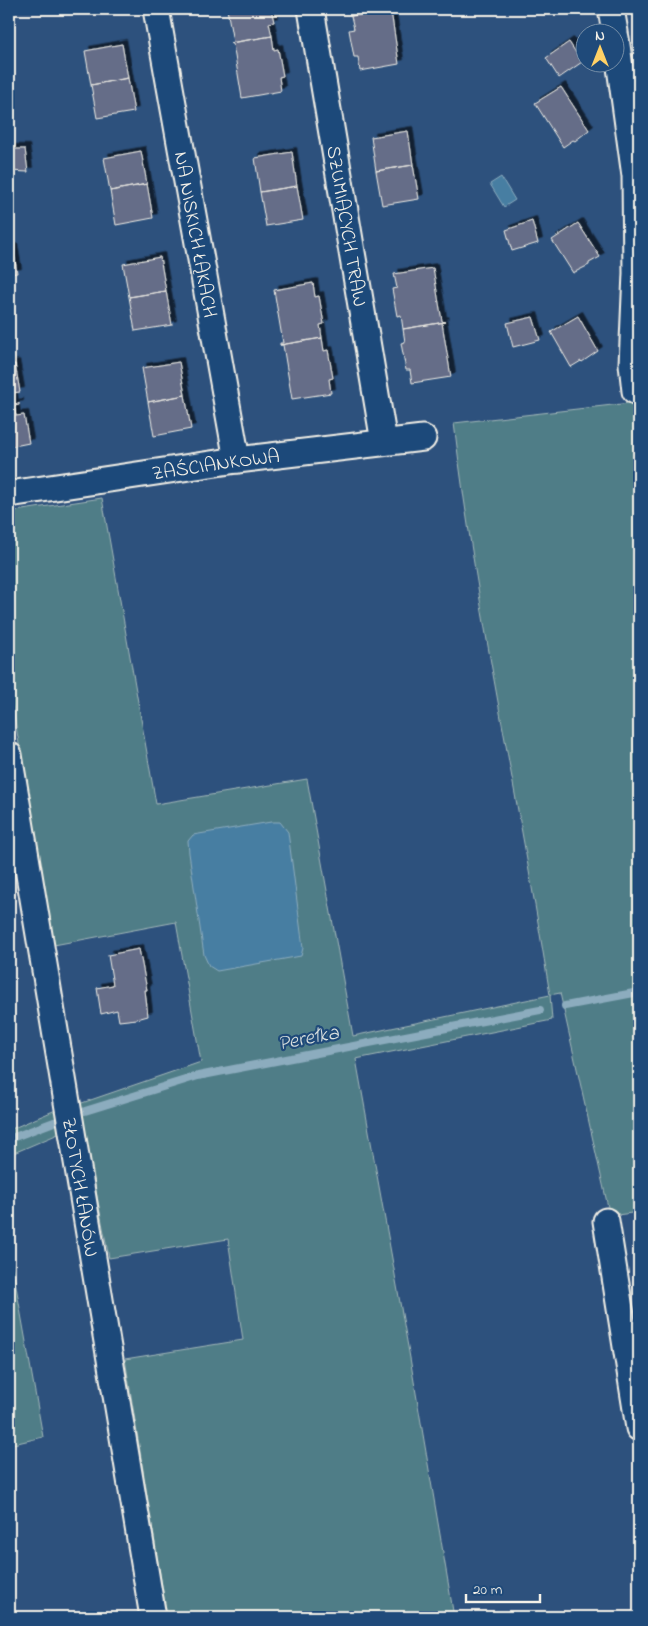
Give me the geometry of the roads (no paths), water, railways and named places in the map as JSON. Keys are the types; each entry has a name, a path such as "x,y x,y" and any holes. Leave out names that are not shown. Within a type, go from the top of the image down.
{"street":[{"name":"NA NISKICH ŁĄKACH","path":"156,9 237,460"},
{"name":"SZUMIĄCYCH TRAW","path":"311,9 384,442"},
{"path":"611,9 613,22"},
{"path":"621,72 635,176 636,273 632,364 635,391"},
{"name":"ZAŚCIANKOWA","path":"9,494 237,460 423,438"},
{"name":"ZŁOTYCH ŁANÓW","path":"9,755 153,1617"},
{"path":"606,1221 639,1428"}],"water":[{"path":"501,177 515,200 504,207 490,184"},
{"path":"280,822 288,832 303,948 301,956 217,971 209,966 204,955 188,841 193,835"}],"waterway":[{"name":"Perełka","path":"565,1006 639,992"},
{"name":"Perełka","path":"85,1111 198,1076 540,1010"},
{"name":"Perełka","path":"9,1139 54,1122"}]}
